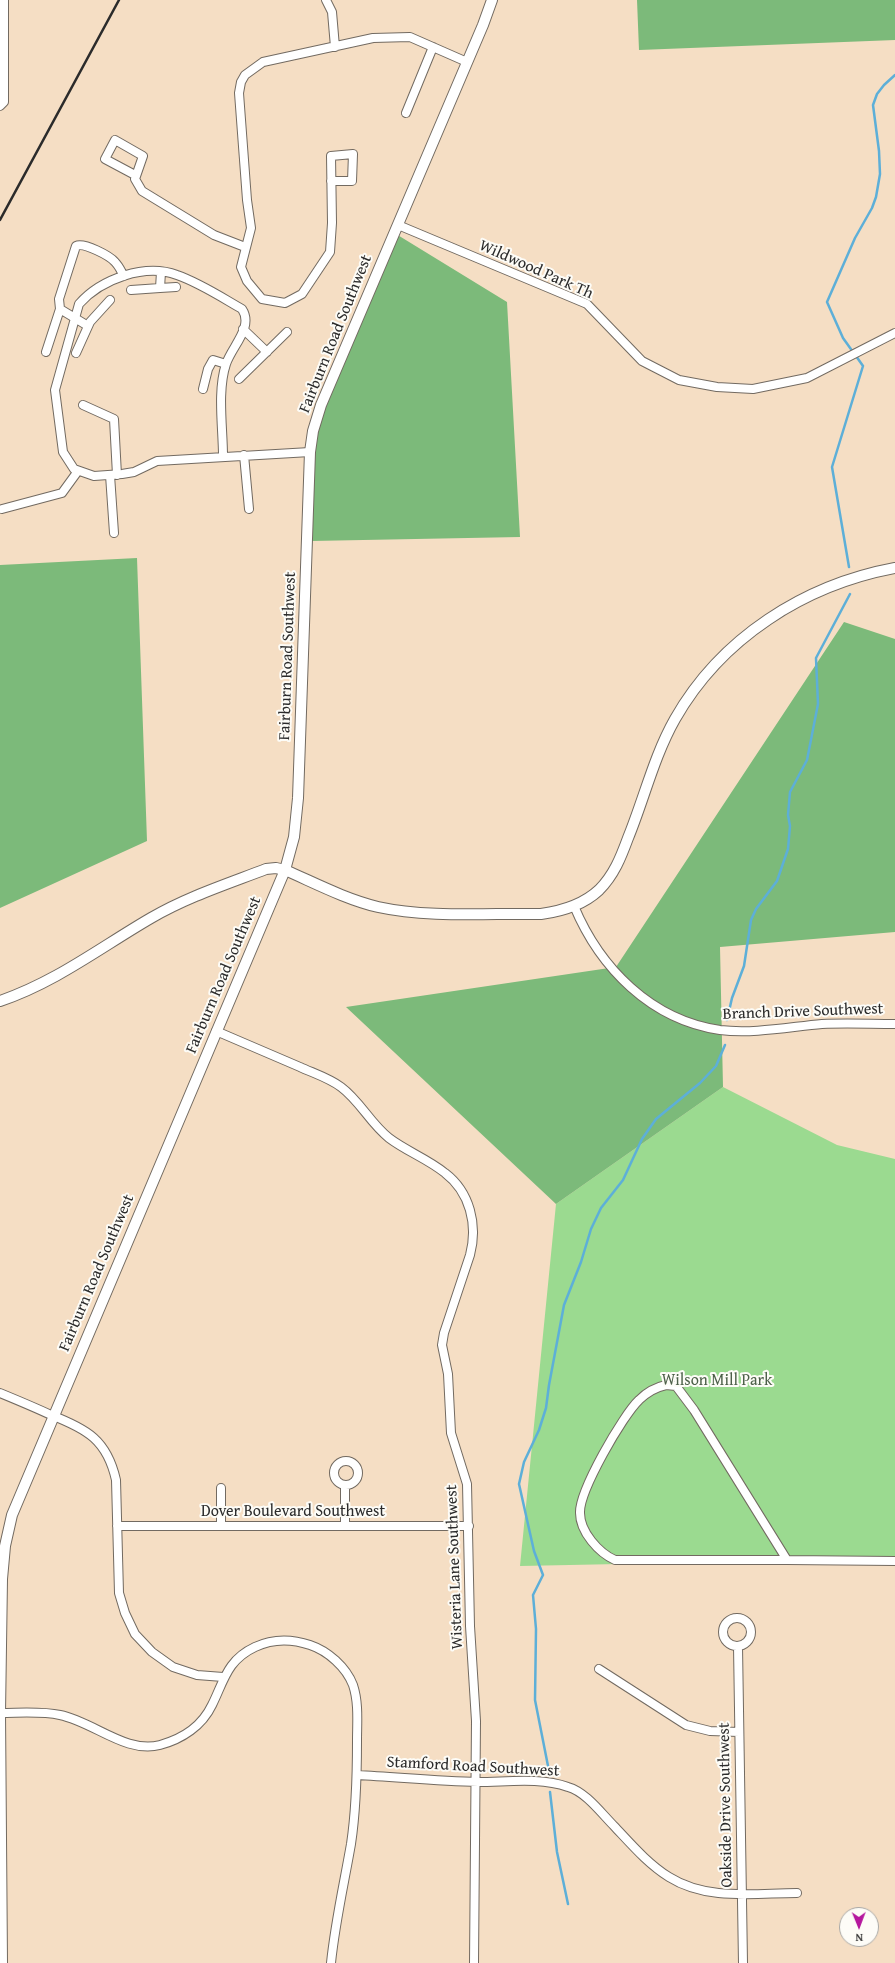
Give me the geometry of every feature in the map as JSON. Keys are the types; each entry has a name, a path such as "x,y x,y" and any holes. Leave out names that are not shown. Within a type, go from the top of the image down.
{"street":[{"path":"0,106 4,102 4,0"},
{"path":"326,0 332,12 335,47"},
{"name":"Fairburn Road Southwest","path":"2,1963 0,1712 2,1579 5,1546 13,1512 284,870 294,837 298,798 310,452 313,431 321,405 492,0"},
{"path":"331,181 332,223 330,252 302,294 285,303 274,302 258,296 247,281 241,267 251,228 247,200 239,93 241,82 245,75 263,62 373,38 410,37 467,62"},
{"path":"406,113 433,47"},
{"path":"136,175 105,159 116,140 143,156 135,179 142,191 214,235 245,247"},
{"name":"Wildwood Park Th","path":"398,225 587,304 642,360 679,380 717,387 753,389 807,378 895,333"},
{"path":"46,352 60,309 59,299 76,246 80,244 87,245 114,261 124,276"},
{"path":"224,456 222,395 226,364 246,322 246,315 242,309 176,274 161,272 140,272 124,276 105,283 84,299 80,304 75,318 55,390 63,452 69,463 78,471 94,476 113,475 134,472 157,461 310,452"},
{"path":"160,288 161,272"},
{"path":"131,290 176,287"},
{"path":"76,353 88,326 110,300"},
{"path":"60,309 88,326"},
{"path":"243,329 267,352"},
{"path":"239,379 287,332"},
{"path":"203,389 208,369 213,360 226,364"},
{"path":"83,405 114,419 114,533"},
{"path":"244,455 249,509"},
{"path":"2,509 62,493 78,471"},
{"path":"0,1001 22,994 63,973 151,918 179,903 266,869 276,868 284,870 354,900 378,907 403,911 429,913 541,914 574,906 598,890 616,868 674,720 703,678 721,659 774,615 802,598 833,585 875,572 895,568"},
{"name":"Branch Drive Southwest","path":"574,906 579,918 596,946 630,988 664,1012 681,1020 702,1027 740,1031 824,1024 895,1024"},
{"name":"Wisteria Lane Southwest","path":"216,1031 268,1053 340,1087 355,1100 387,1136 405,1150 445,1173 457,1184 466,1198 473,1220 473,1244 444,1333 442,1345 448,1374 451,1433 468,1484 470,1626 476,1721 474,1963"},
{"path":"787,1560 694,1410 676,1386 666,1385 658,1387 639,1399 618,1427 582,1500 580,1513 582,1524 591,1540 605,1556 615,1560 895,1561"},
{"path":"0,1393 87,1431 98,1441 108,1454 113,1466 116,1480 119,1593 124,1613 135,1634 152,1652 174,1667 197,1675 223,1677"},
{"path":"345,1485 345,1526"},
{"path":"221,1488 221,1526"},
{"name":"Dover Boulevard Southwest","path":"117,1526 469,1526"},
{"path":"0,1712 61,1715 89,1724 125,1743 141,1746 159,1746 180,1738 199,1724 212,1707 223,1677 242,1655 255,1647 270,1642 285,1640 300,1642 315,1647 327,1654 338,1663 347,1675 356,1697 357,1775 351,1842 331,1963"},
{"name":"Oakside Drive Southwest","path":"738,1646 743,1963"},
{"path":"599,1669 686,1724 710,1732 739,1732"},
{"name":"Stamford Road Southwest","path":"357,1775 476,1782 550,1782 570,1787 585,1797 651,1864 669,1877 684,1885 702,1891 742,1894 797,1893"}],"green space":[{"path":"637,0 895,0 895,40 639,50"},
{"path":"396,234 507,302 520,537 311,541 313,424"},
{"path":"137,558 147,841 0,908 0,565"},
{"path":"844,622 895,639 895,932 720,947 723,1087 556,1204 346,1007 616,967"},
{"name":"Wilson Mill Park","path":"723,1087 837,1145 895,1159 895,1561 768,1561 520,1566 556,1204"}],"waterway":[{"path":"853,352 843,338 827,302 855,238 872,208 876,197 880,174 879,151 873,105 877,94 895,75"},
{"path":"849,567 832,467 863,366 856,356"},
{"path":"727,1020 732,998 744,966 751,920 756,909 777,881 788,849 790,792 807,760 818,704 816,658 850,594"},
{"path":"549,1771 535,1700 536,1629 533,1595 543,1575 534,1551 519,1484 524,1462 539,1430 546,1408 564,1305 581,1262 591,1229 601,1208 623,1180 642,1139 656,1119 700,1083 716,1066 725,1045"},
{"path":"550,1792 557,1852 568,1904"}],"railway":[{"path":"0,220 119,0"}]}
